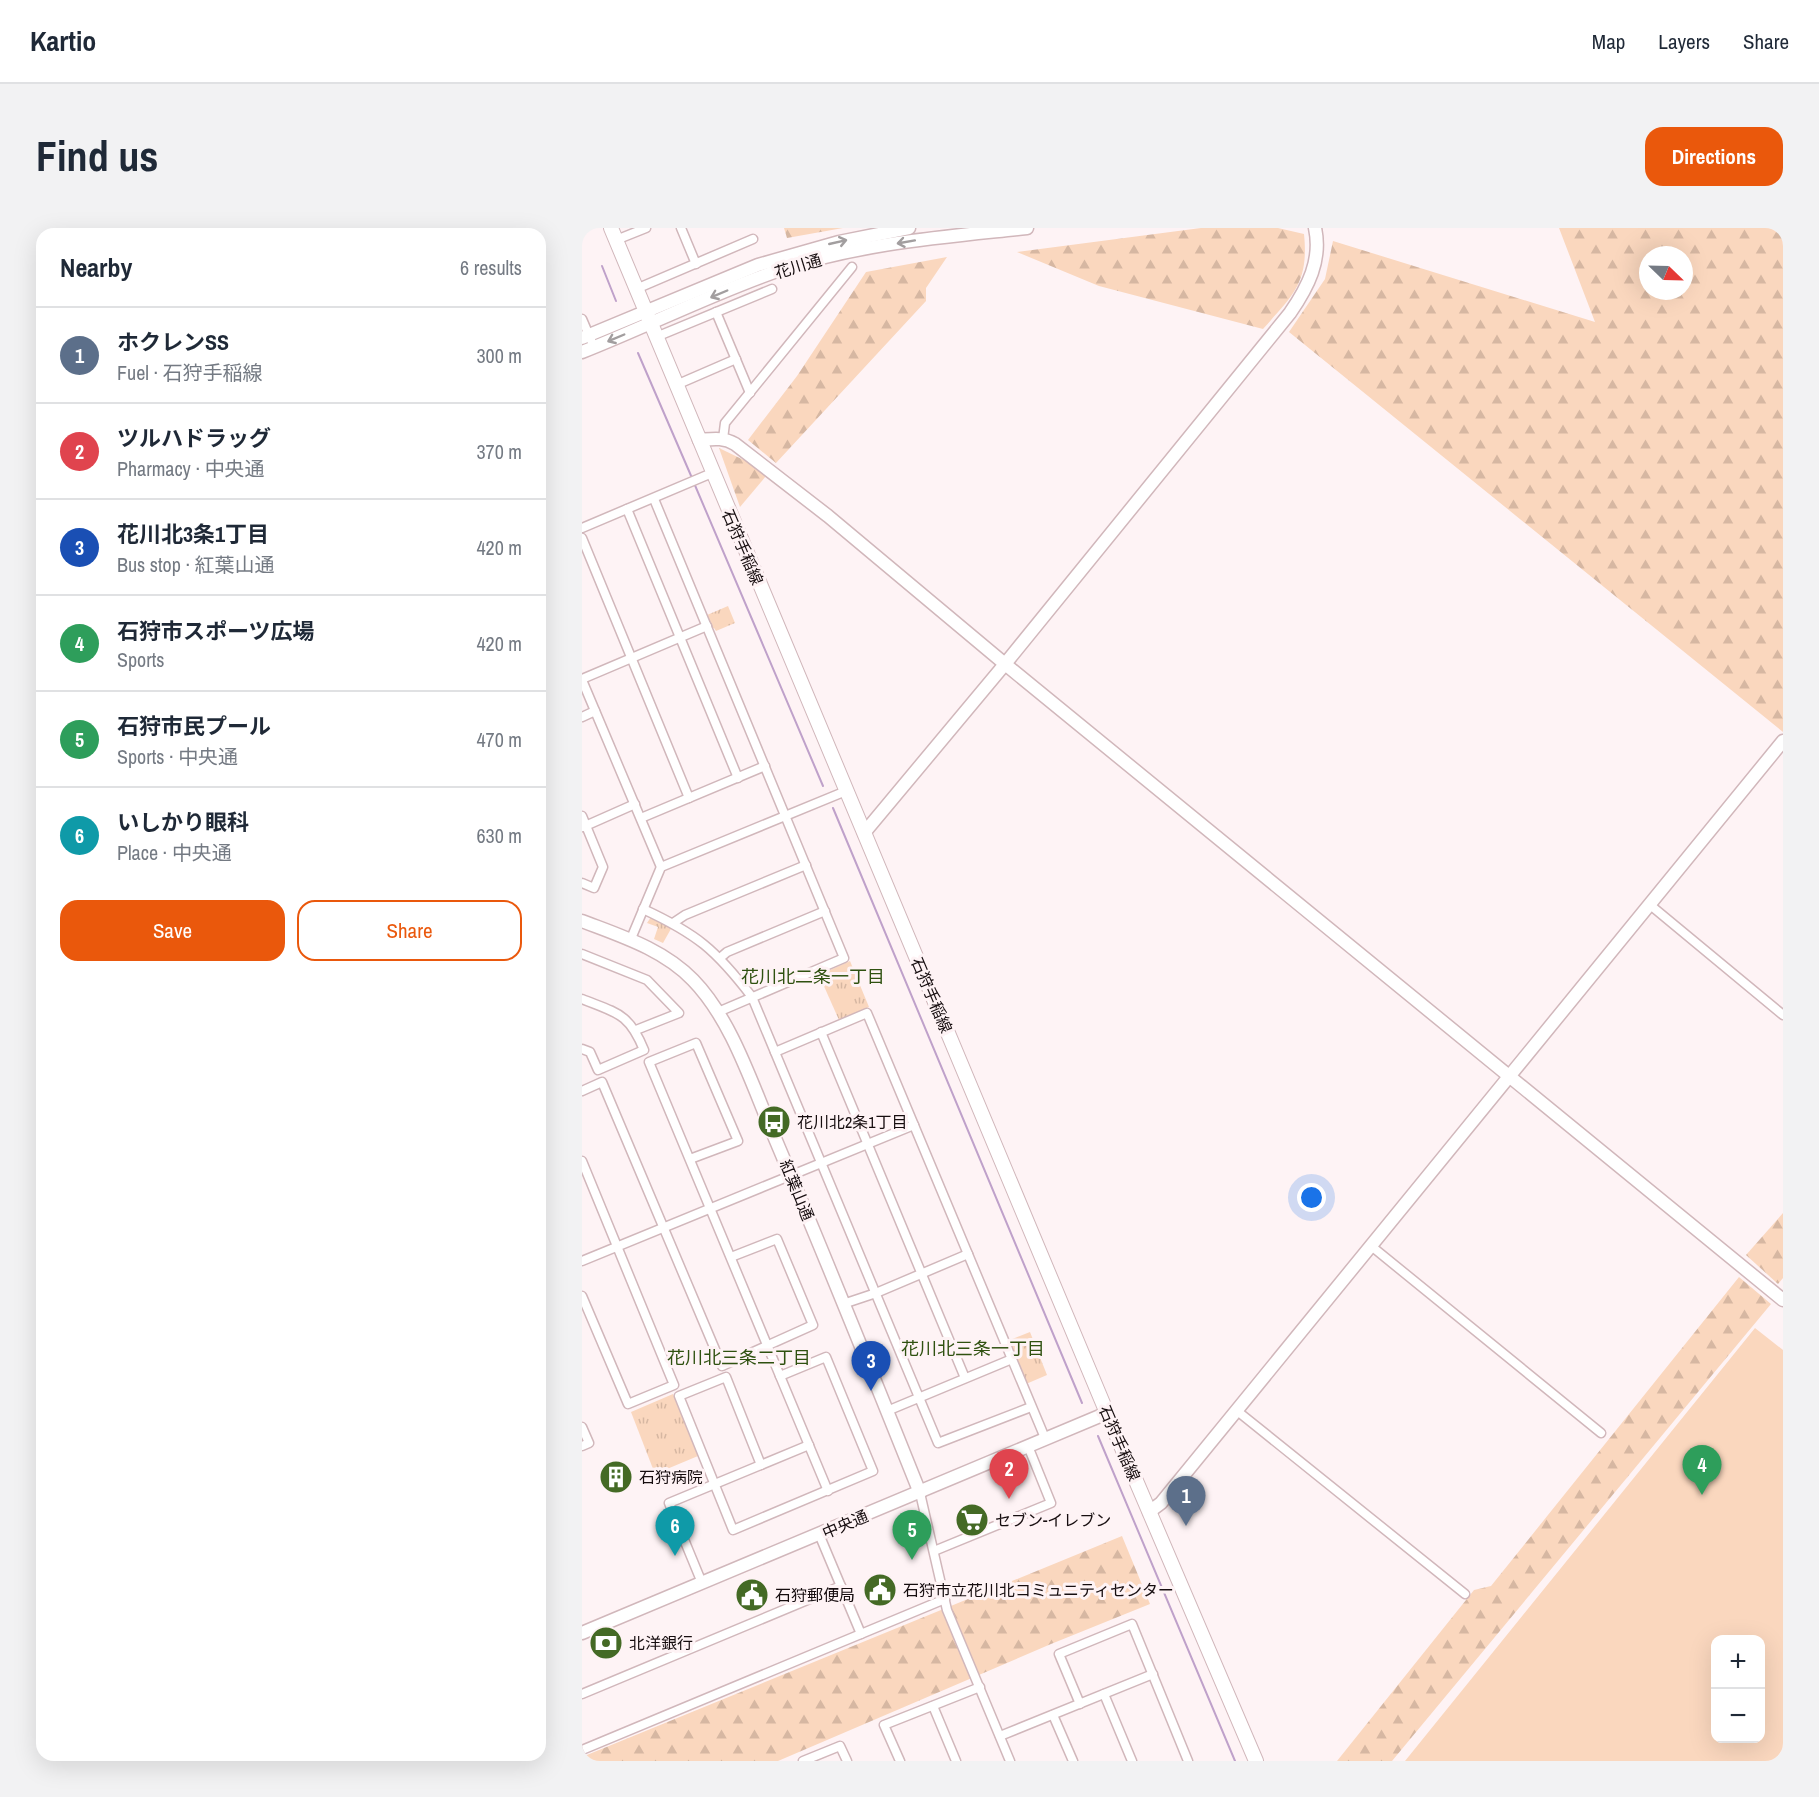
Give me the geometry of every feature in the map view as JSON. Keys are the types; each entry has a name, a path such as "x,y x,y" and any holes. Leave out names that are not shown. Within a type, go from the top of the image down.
{"main road":[{"name":"石狩手稲線","path":"613,234 1107,1413 1256,1761"}],"street":[{"path":"613,234 646,228"},
{"path":"681,228 696,264"},
{"name":"花川通","path":"588,350 758,265 839,242 909,228"},
{"name":"花川通","path":"586,336 648,318 821,258 925,239 1027,228"},
{"path":"864,833 1005,664 1290,313 1312,275 1318,243 1315,228"},
{"path":"636,289 753,239"},
{"path":"723,439 725,423 852,267"},
{"path":"656,338 772,289"},
{"path":"716,312 750,393"},
{"path":"582,319 588,350"},
{"path":"676,385 736,359"},
{"path":"699,440 723,439 735,444 828,516 1005,664 1783,1300"},
{"path":"582,528 712,473"},
{"path":"654,499 844,958 718,1012"},
{"path":"627,509 738,778"},
{"path":"582,538 689,798"},
{"path":"661,867 582,679 707,626"},
{"path":"582,717 595,711"},
{"path":"1149,1512 1161,1503 1783,741"},
{"path":"640,818 765,766"},
{"path":"630,940 661,867 846,791"},
{"path":"584,826 634,804"},
{"path":"582,816 584,826 603,867 594,888 582,883"},
{"path":"673,923 685,915 806,865"},
{"path":"1649,904 1783,1015"},
{"path":"643,909 696,936 720,958 752,997 938,1443 1031,1407"},
{"path":"720,958 728,952 825,911"},
{"name":"紅葉山通","path":"582,921 662,955 680,968 705,993 718,1012 734,1043 791,1176 920,1492"},
{"path":"582,954 647,980 679,1013 636,1030"},
{"path":"582,999 621,1015 636,1030 644,1050 598,1070 590,1052 582,1049"},
{"path":"775,1052 867,1013 1045,1438"},
{"path":"821,1032 965,1378"},
{"path":"690,1159 738,1141 696,1043 650,1062 710,1209 828,1491"},
{"path":"582,1090 602,1082 722,1366 813,1325 777,1239 730,1257"},
{"path":"582,1261 914,1125"},
{"path":"582,1161 674,1384 628,1404 582,1296"},
{"path":"1370,1245 1601,1433"},
{"path":"843,1304 876,1293 968,1254"},
{"path":"761,1465 726,1377 679,1396 733,1530 873,1471 826,1357 780,1376"},
{"path":"887,1412 1012,1359"},
{"path":"1236,1410 1465,1594"},
{"name":"中央通","path":"582,1633 1107,1413"},
{"path":"582,1427 588,1443 582,1446"},
{"path":"702,1583 669,1503 809,1444"},
{"path":"934,1551 1052,1503 1028,1446"},
{"path":"920,1492 947,1610 1010,1761"},
{"path":"819,1534 861,1634"},
{"path":"582,1694 841,1586"},
{"path":"582,1749 945,1599"},
{"path":"1080,1704 1059,1654 1132,1624 1188,1761"},
{"path":"1000,1736 1153,1674"},
{"path":"900,1761 884,1725 980,1687"},
{"path":"1104,1694 1132,1761"},
{"path":"933,1706 956,1761"},
{"path":"1053,1715 1072,1761"},
{"path":"803,1761 840,1746 847,1761"}],"green space":[{"path":"784,228 843,228 787,238"},
{"path":"1201,228 1278,228 1304,234 1304,265 1297,287 1263,329 1099,286 1017,252"},
{"path":"1559,228 1783,228 1783,732 1289,332 1325,279 1333,241 1595,322"},
{"path":"947,257 926,288 926,301 776,463 748,440 797,376 866,272"},
{"path":"719,448 748,462 766,476 740,507"},
{"path":"728,606 735,623 716,631 712,628 707,615"},
{"path":"651,917 672,927 663,943 654,939 658,927 647,923"},
{"path":"850,961 869,1007 839,1020 819,975"},
{"path":"1783,1213 1783,1278 1778,1284 1746,1255"},
{"path":"1739,1277 1771,1304 1392,1761 1337,1761 1474,1590 1491,1586"},
{"path":"1755,1328 1783,1350 1783,1749 1774,1761 1405,1761"},
{"path":"1030,1332 1047,1375 1026,1384 1007,1341"},
{"path":"673,1394 698,1456 655,1474 631,1412"},
{"path":"1122,1536 1150,1604 778,1761 582,1761 582,1757"}],"waterway":[{"path":"602,266 616,301"},
{"path":"638,353 692,478"},
{"path":"694,483 823,786"},
{"path":"833,808 1082,1403"},
{"path":"1098,1436 1235,1761"}],"place":[{"name":"花川北2条1丁目","path":"774,1122"},
{"name":"花川北3条1丁目","path":"871,1391"},
{"name":"石狩病院","path":"616,1477"},
{"name":"石狩市スポーツ広場","path":"1702,1495"},
{"name":"ツルハドラッグ","path":"1009,1499"},
{"name":"セブン-イレブン","path":"972,1520"},
{"name":"ホクレンSS","path":"1186,1526"},
{"name":"いしかり眼科","path":"675,1556"},
{"name":"石狩市民プール","path":"912,1560"},
{"name":"石狩市立花川北コミュニティセンター","path":"880,1590"},
{"name":"石狩郵便局","path":"752,1595"},
{"name":"北洋銀行","path":"606,1643"}],"district":[{"name":"花川北二条一丁目","path":"813,976"},
{"name":"花川北三条一丁目","path":"973,1348"},
{"name":"花川北三条二丁目","path":"739,1357"}]}
